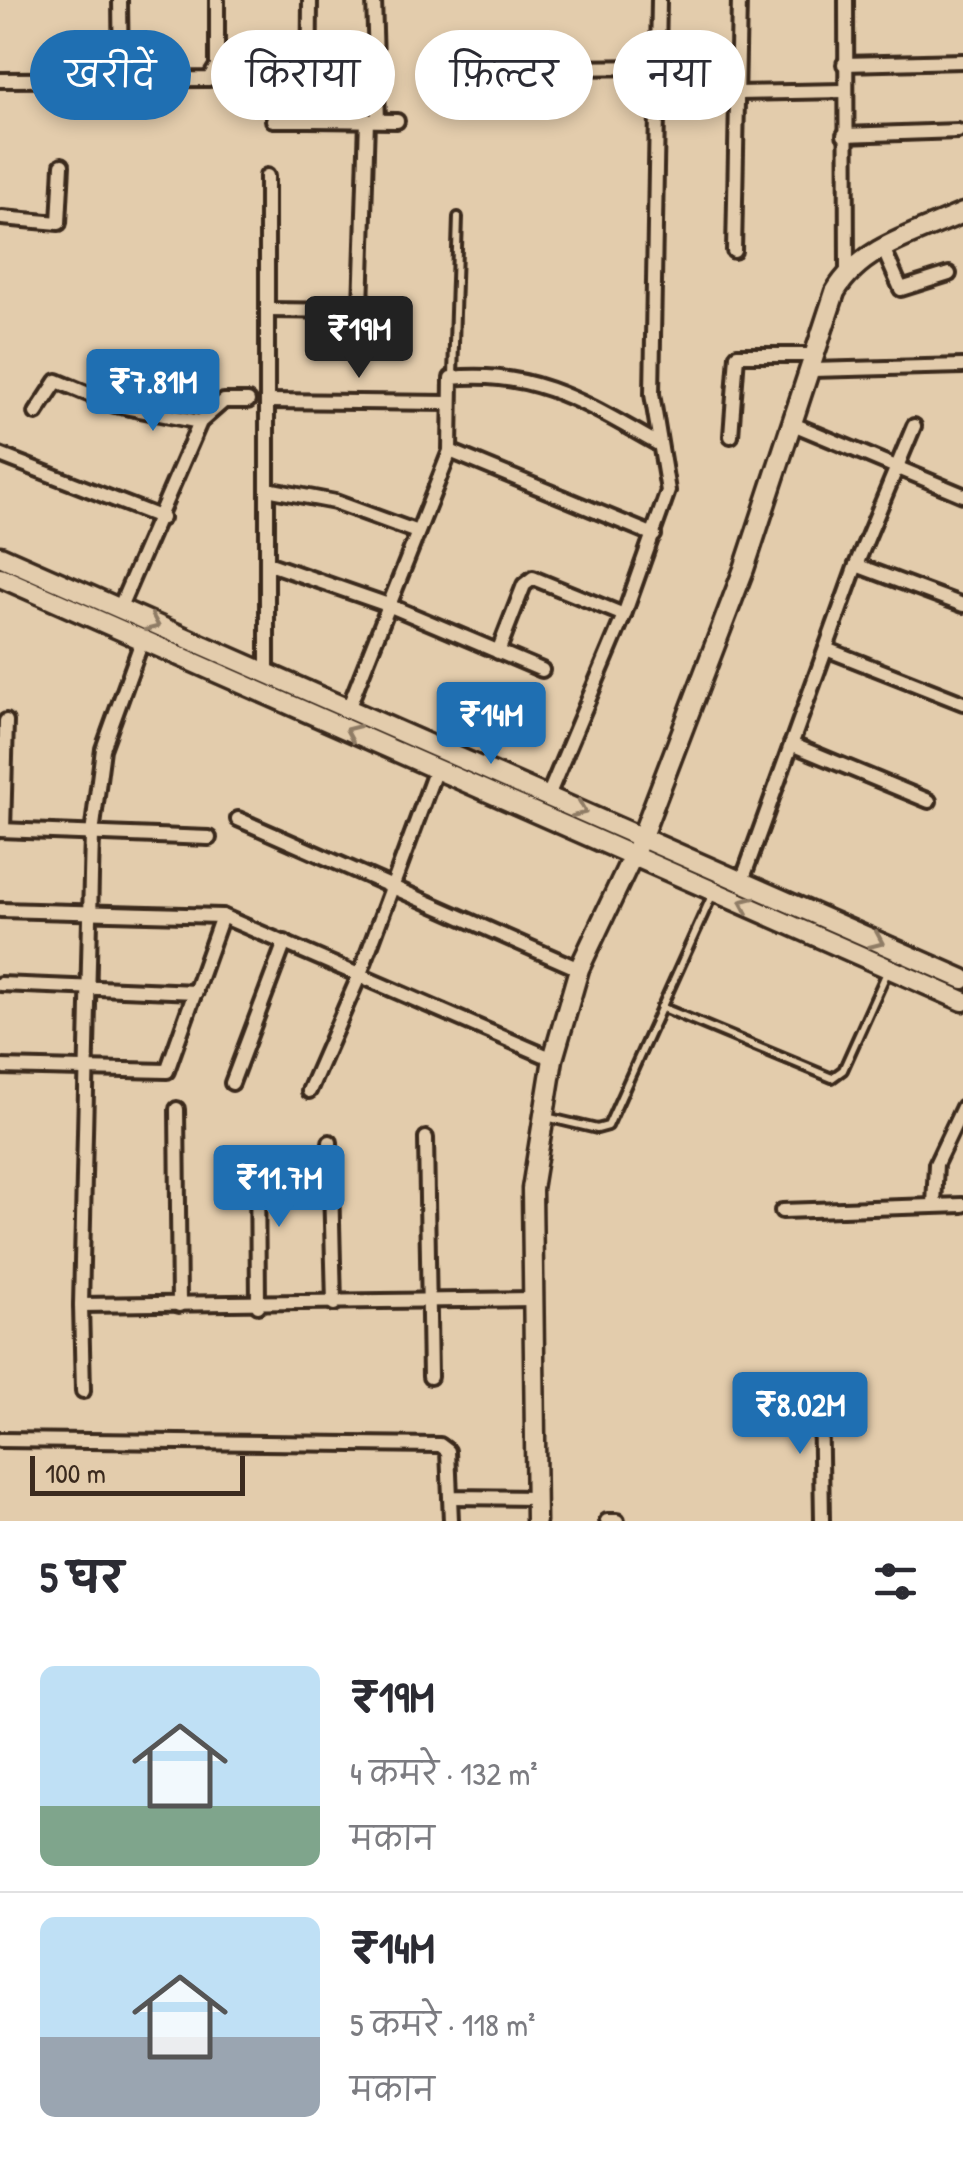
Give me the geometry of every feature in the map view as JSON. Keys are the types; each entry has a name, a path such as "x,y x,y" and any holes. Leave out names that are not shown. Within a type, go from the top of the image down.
{"main road":[{"path":"536,1521 532,1189 553,1058 578,969 638,844 794,424 835,292 847,274 883,248 963,213"},
{"path":"0,556 548,796 714,890 963,1000"},
{"path":"0,577 436,768 742,881 963,980"}],"street":[{"path":"120,0 120,30"},
{"path":"191,79 209,79 216,66 216,0"},
{"path":"310,0 310,30"},
{"path":"374,0 374,30"},
{"path":"660,0 660,30"},
{"path":"739,0 739,30"},
{"path":"846,0 847,274"},
{"path":"844,64 963,62"},
{"path":"0,80 30,80"},
{"path":"745,94 844,91"},
{"path":"268,310 353,311 361,307 372,120"},
{"path":"548,796 624,615 668,491 652,394 658,120"},
{"path":"734,251 737,120"},
{"path":"844,135 958,130"},
{"path":"1,219 59,223 62,165"},
{"path":"267,176 267,674"},
{"path":"883,248 901,289 949,274"},
{"path":"731,436 737,355 814,363 963,366"},
{"path":"348,709 450,451 453,377 519,379 557,388 660,444"},
{"path":"36,413 57,381 115,405 200,422"},
{"path":"119,609 162,518 200,422 224,402 248,401"},
{"path":"268,401 449,403"},
{"path":"794,424 963,495"},
{"path":"742,881 856,565 914,426"},
{"path":"450,451 495,466 654,535"},
{"path":"0,455 162,518"},
{"path":"267,489 336,502 416,532"},
{"path":"267,563 388,605 542,670"},
{"path":"856,565 963,605"},
{"path":"498,652 524,585 533,578 624,615"},
{"path":"83,1391 84,1068 92,834 102,749 142,640"},
{"path":"826,649 963,703"},
{"path":"6,721 1,830 209,838"},
{"path":"792,744 929,800"},
{"path":"309,1092 360,974 436,768"},
{"path":"238,819 578,969"},
{"path":"0,910 222,916 553,1058"},
{"path":"0,1066 166,1071 222,916"},
{"path":"232,1083 285,942"},
{"path":"0,984 196,992"},
{"path":"934,1205 936,1164 963,1108"},
{"path":"176,1109 179,1305"},
{"path":"426,1138 430,1377"},
{"path":"330,1142 334,1304"},
{"path":"257,1154 258,1306"},
{"path":"782,1210 963,1205"},
{"path":"81,1305 258,1306 532,1299"},
{"path":"820,1392 822,1521"},
{"path":"0,1440 440,1445 448,1452 451,1521"},
{"path":"450,1497 535,1498"},
{"path":"607,1521 617,1521"}],"lane":[{"path":"453,377 458,217"},
{"path":"545,1117 597,1129 608,1126 714,890"},
{"path":"661,1007 832,1078 844,1070 889,968"}]}
